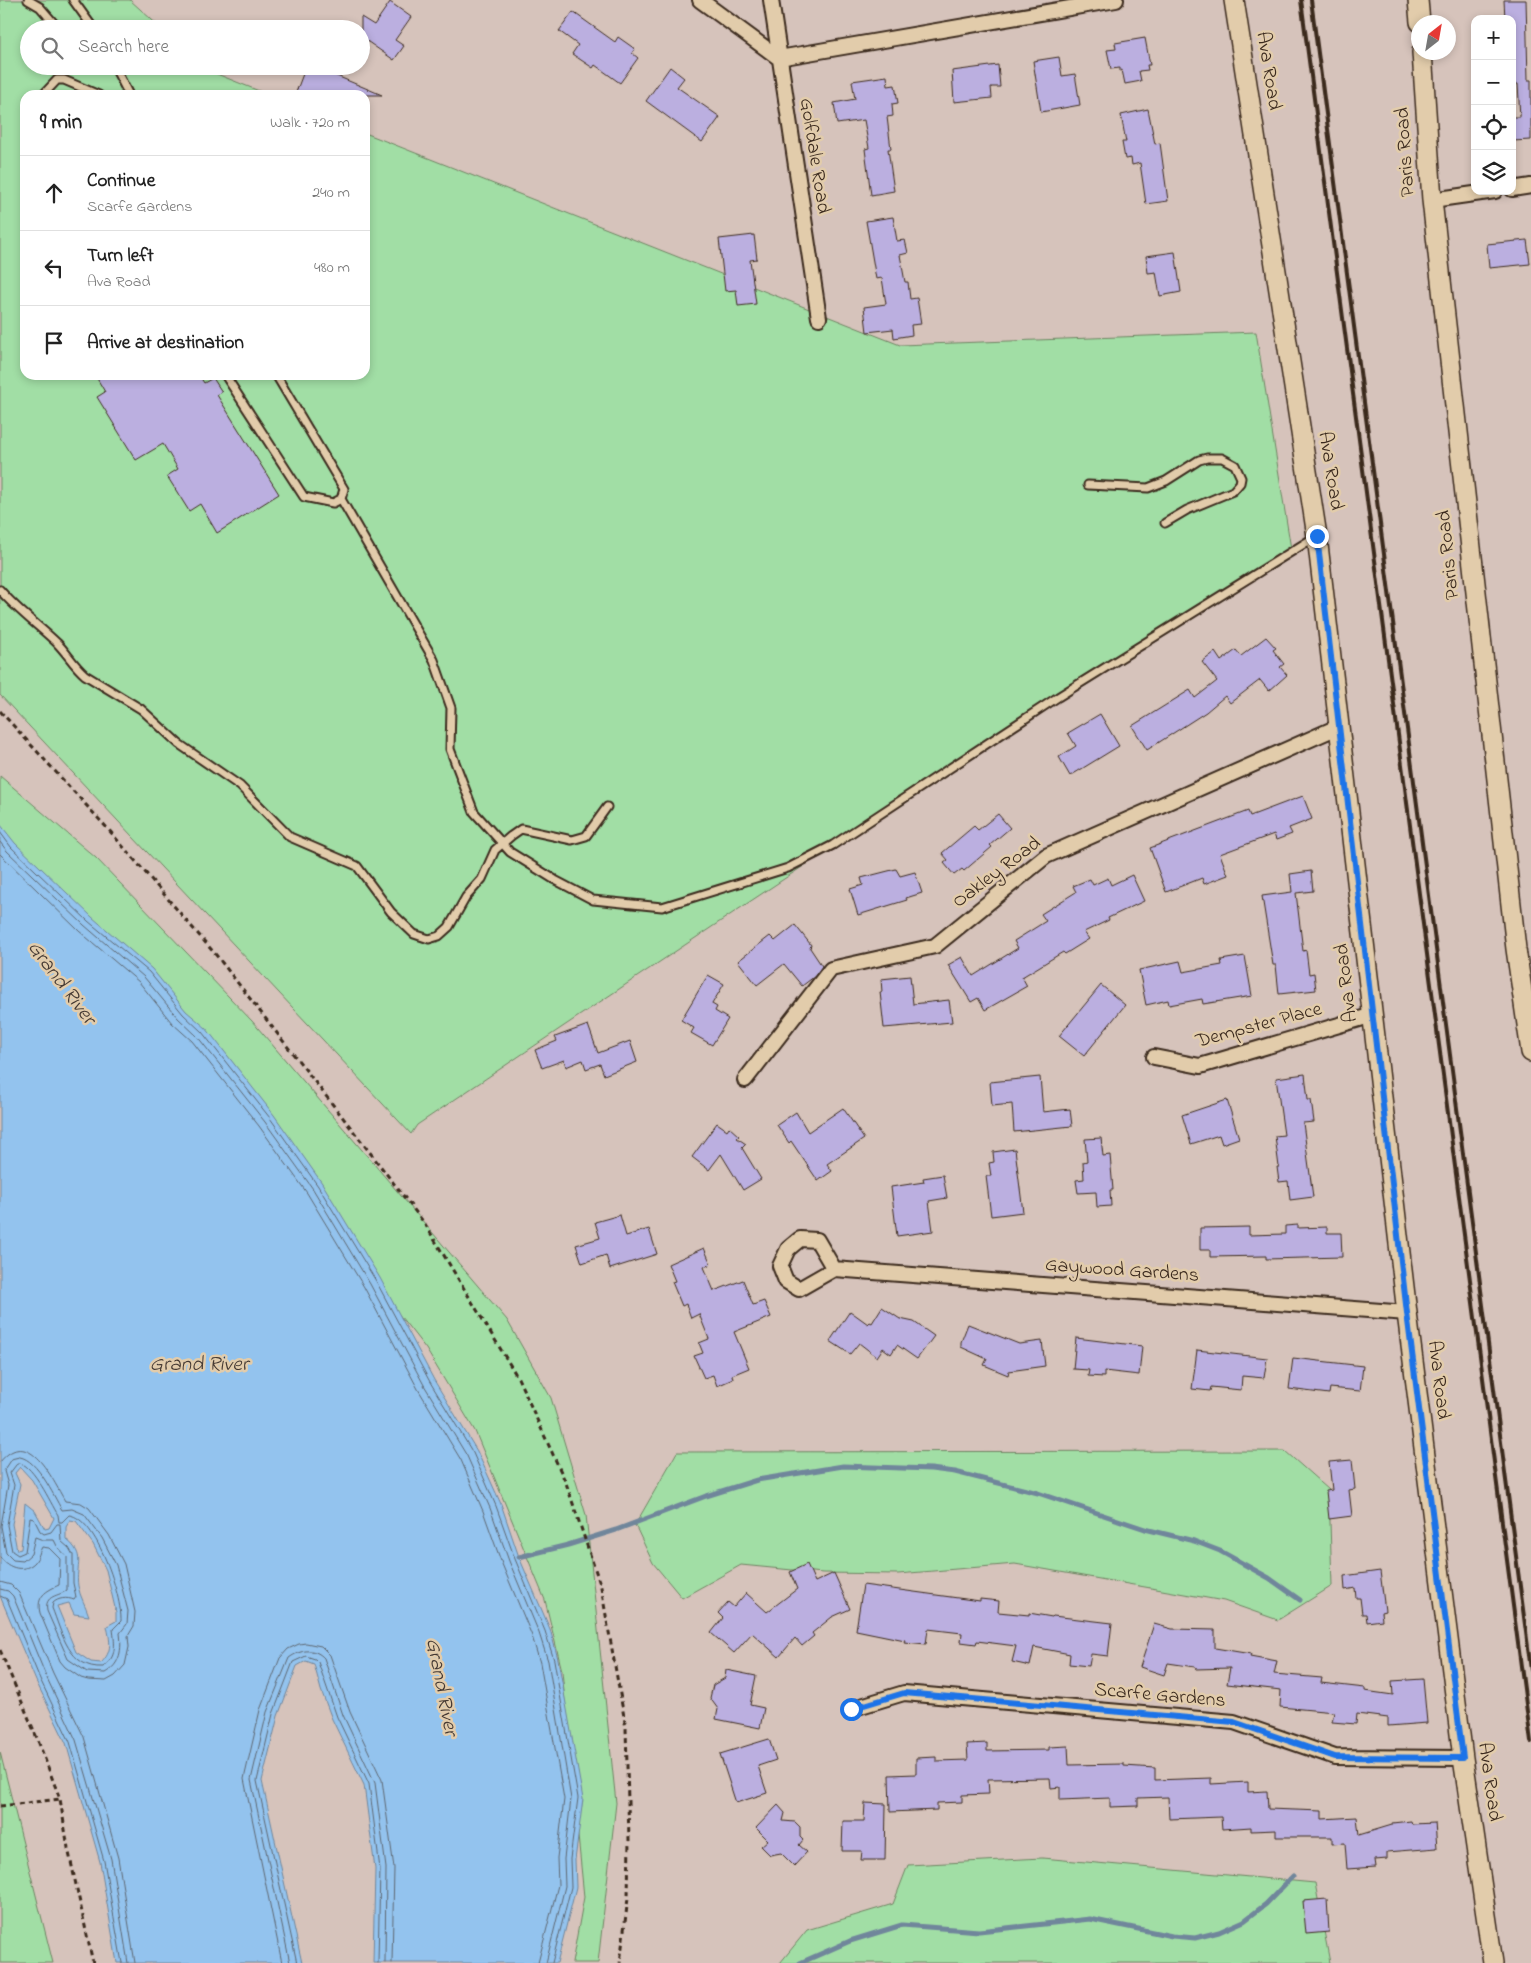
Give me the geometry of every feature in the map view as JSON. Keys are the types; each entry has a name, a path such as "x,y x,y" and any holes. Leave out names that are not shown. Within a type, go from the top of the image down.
{"street":[{"path":"700,0 778,58 1116,0"},
{"name":"Golfdale Road","path":"771,0 778,58 819,318"},
{"name":"Ava Road","path":"1234,0 1317,536 1407,1313 1463,1758 1493,1963"},
{"path":"1418,0 1419,15"},
{"name":"Paris Road","path":"1423,60 1432,200 1516,949 1531,1052"},
{"path":"1516,188 1531,186"},
{"path":"1432,200 1471,194"},
{"name":"Oakley Road","path":"745,1080 831,969 935,946 1046,856 1340,726"},
{"name":"Dempster Place","path":"1154,1057 1200,1066 1373,1015"},
{"name":"Gaywood Gardens","path":"834,1269 1407,1313"},
{"name":"Scarfe Gardens","path":"851,1709 904,1693 1234,1722 1335,1757 1463,1758"}],"lane":[{"path":"28,0 40,8 51,20"},
{"path":"73,0 87,20"},
{"path":"119,75 126,90"},
{"path":"48,90 57,80 64,80 87,90"},
{"path":"228,380 304,497 333,503 341,499"},
{"path":"279,380 344,489 341,499 434,660 451,708 450,749 474,812 510,852 593,900 662,906 788,868 833,845 1058,697 1317,536"},
{"path":"1088,485 1148,488 1166,482 1199,460 1222,458 1235,465 1241,478 1240,483 1233,491 1187,510 1165,522"},
{"path":"0,590 23,614 63,649 77,668 141,709 165,733 184,748 244,789 290,837 357,866 390,912 414,934 429,938 439,936 449,927 466,897 482,879 495,850 521,829 572,840 586,836 607,807"}],"path":[{"path":"0,711 108,829 216,955 358,1136 425,1224 518,1378 566,1483 603,1596 626,1728 629,1840 628,1898 620,1963"},
{"path":"0,1650 60,1799 68,1848 93,1963"},
{"path":"0,1806 60,1799"}],"green space":[{"path":"0,0 130,0 152,20 20,20 20,75 219,75 257,90 20,90 20,380 370,380 370,135 900,345 1256,332 1291,549 1071,690 743,906 417,1125 411,1134 0,695"},
{"path":"0,776 96,858 252,1021 507,1320 551,1398 586,1515 616,1803 598,1963 572,1963 584,1897 562,1671 545,1600 475,1431 426,1349 257,1133 0,831"},
{"path":"1285,1451 1329,1490 1332,1586 1278,1620 1224,1601 1015,1564 898,1574 823,1573 741,1565 682,1598 653,1563 635,1525 677,1452"},
{"path":"0,1752 53,1963 0,1963"},
{"path":"1042,1858 1315,1883 1330,1963 780,1963 807,1930 893,1904 908,1865"}],"water":[{"name":"Grand River","path":"0,824 15,843 92,917 152,969 186,1011 206,1028 274,1115 322,1183 380,1278 434,1380 477,1451 501,1504 519,1557 550,1629 558,1659 583,1799 575,1860 576,1887 557,1963 373,1963 375,1869 364,1785 332,1719 314,1664 306,1661 297,1666 278,1716 262,1781 302,1963 117,1963 100,1862 66,1743 36,1681 0,1596","holes":["20,1467 32,1480 54,1518 49,1528 45,1529 35,1511 25,1503 21,1549 17,1550 12,1524 20,1484 15,1473","70,1520 76,1521 93,1544 106,1570 116,1612 116,1621 107,1626 110,1641 109,1650 101,1663 91,1662 76,1652 57,1606 69,1603 74,1614 89,1616 78,1586 78,1556 66,1539 66,1527"]}],"building":[{"path":"1504,0 1526,0 1528,80 1531,80 1531,140 1516,141 1516,117 1520,117 1518,84 1516,84 1516,15 1505,15"},
{"path":"390,2 411,17 395,40 404,46 394,60 370,43 370,23 374,25"},
{"path":"573,12 615,42 618,37 635,49 632,53 638,58 620,83 595,65 593,68 572,54 578,45 559,31"},
{"path":"1145,38 1150,65 1147,65 1148,70 1139,71 1141,81 1125,84 1122,70 1120,71 1120,68 1111,69 1107,50 1116,49 1115,43"},
{"path":"1059,57 1062,76 1075,74 1080,105 1041,112 1033,61"},
{"path":"998,65 1000,87 991,87 992,98 954,102 952,71"},
{"path":"670,67 684,78 677,87 720,117 702,142 646,101"},
{"path":"303,75 334,75 382,95 370,95 370,90 297,90"},
{"path":"887,76 888,86 895,85 898,103 892,104 893,116 887,117 891,149 888,149 894,191 871,195 865,149 869,148 864,120 837,124 834,103 855,99 852,81"},
{"path":"1148,109 1155,144 1160,143 1168,201 1146,204 1140,163 1132,165 1131,158 1125,159 1122,142 1126,142 1121,115"},
{"path":"893,217 897,241 905,240 908,253 900,255 905,282 908,282 910,299 917,298 921,324 911,325 912,335 894,338 893,329 867,332 864,307 886,304 882,278 876,279 866,221"},
{"path":"754,235 757,259 750,260 756,304 738,306 736,290 725,291 719,239"},
{"path":"1527,240 1530,264 1489,268 1487,244"},
{"path":"1175,252 1181,292 1160,296 1156,272 1148,273 1146,256"},
{"path":"98,380 202,380 204,383 214,380 222,392 217,395 279,494 217,533 200,504 189,511 167,476 178,469 163,444 136,460 97,397 105,392"},
{"path":"1266,637 1276,648 1273,650 1284,664 1280,667 1287,675 1269,691 1260,680 1230,703 1225,696 1206,712 1147,750 1132,726 1190,690 1195,698 1217,681 1202,662 1215,652 1221,661 1236,650 1241,656"},
{"path":"1100,714 1119,746 1070,776 1059,757 1076,746 1068,733"},
{"path":"1303,796 1312,819 1289,828 1292,834 1276,840 1274,834 1220,854 1228,875 1204,884 1202,878 1166,892 1150,848 1248,811 1250,816"},
{"path":"998,814 1010,828 990,845 992,847 964,871 962,869 954,875 944,863 948,860 942,853 974,826 978,830"},
{"path":"896,869 900,876 915,872 922,893 906,898 907,900 858,915 850,889 863,885 861,878"},
{"path":"1311,871 1313,891 1296,893 1303,951 1306,950 1309,974 1314,973 1316,990 1279,994 1276,965 1273,965 1262,896 1292,892 1290,874"},
{"path":"1132,875 1144,901 1084,932 1089,939 1065,954 1063,952 1022,977 1027,986 985,1010 978,998 971,1002 948,965 962,957 973,976 1018,948 1014,941 1046,921 1041,914 1076,892 1073,886 1090,879 1093,885 1108,878 1111,885"},
{"path":"795,925 811,945 810,948 822,966 815,976 802,986 784,964 757,985 738,961 770,936 775,941"},
{"path":"1245,956 1252,996 1203,1004 1202,999 1169,1005 1168,1000 1146,1005 1139,970 1180,961 1183,972 1222,965 1221,960"},
{"path":"708,975 724,984 712,1004 717,1007 715,1011 728,1019 712,1045 691,1033 694,1028 681,1020"},
{"path":"910,976 913,1004 949,1000 952,1022 884,1028 880,992 882,992 881,979"},
{"path":"1101,985 1125,1005 1084,1056 1059,1036"},
{"path":"588,1025 598,1053 630,1041 637,1062 604,1075 600,1064 586,1069 583,1060 566,1067 564,1060 542,1068 535,1050 557,1041 555,1037"},
{"path":"1305,1074 1308,1100 1311,1100 1314,1122 1303,1123 1313,1197 1290,1200 1288,1181 1279,1182 1277,1167 1279,1167 1275,1136 1284,1135 1276,1078"},
{"path":"1040,1077 1043,1112 1070,1109 1072,1126 1014,1132 1012,1104 992,1106 990,1082"},
{"path":"1227,1100 1239,1138 1222,1144 1219,1135 1191,1144 1182,1115"},
{"path":"843,1108 864,1139 827,1164 832,1171 818,1181 791,1141 789,1143 777,1125 796,1112 808,1132"},
{"path":"717,1123 727,1130 729,1127 739,1136 737,1138 746,1144 742,1148 761,1179 743,1190 721,1154 709,1170 692,1157"},
{"path":"1101,1138 1103,1156 1110,1155 1113,1190 1110,1190 1111,1206 1097,1207 1096,1192 1078,1193 1076,1180 1084,1179 1083,1162 1087,1161 1085,1139"},
{"path":"1015,1149 1023,1212 991,1216 986,1176 991,1176 989,1163 994,1162 993,1152"},
{"path":"943,1175 947,1198 929,1201 933,1231 897,1236 891,1187 924,1182 923,1178"},
{"path":"620,1215 626,1236 649,1229 657,1254 610,1269 606,1255 582,1263 576,1245 600,1238 595,1222"},
{"path":"1298,1225 1298,1228 1327,1227 1327,1233 1341,1233 1342,1257 1266,1259 1266,1256 1210,1257 1210,1250 1200,1250 1200,1228 1249,1227 1249,1235 1285,1234 1285,1226"},
{"path":"704,1248 711,1264 704,1267 714,1291 743,1280 753,1305 764,1301 771,1317 734,1332 749,1368 732,1375 733,1379 717,1386 713,1375 704,1378 694,1356 703,1353 699,1343 709,1339 699,1314 691,1318 686,1304 682,1306 672,1282 675,1281 668,1264"},
{"path":"882,1307 900,1319 914,1322 934,1336 917,1359 897,1345 891,1354 883,1348 877,1357 859,1343 850,1354 830,1341 850,1311 868,1324 872,1323"},
{"path":"968,1324 1019,1344 1042,1341 1045,1366 1009,1371 1008,1375 984,1365 987,1359 961,1347"},
{"path":"1076,1338 1142,1346 1139,1375 1104,1371 1104,1377 1088,1376 1089,1370 1073,1369"},
{"path":"1197,1350 1267,1358 1264,1378 1242,1376 1241,1390 1211,1387 1210,1391 1192,1389"},
{"path":"1293,1358 1363,1366 1360,1391 1330,1388 1329,1394 1289,1389"},
{"path":"1352,1460 1355,1489 1349,1490 1352,1516 1329,1519 1326,1491 1332,1490 1329,1462"},
{"path":"807,1564 815,1582 834,1573 850,1609 832,1617 812,1633 814,1636 802,1646 795,1638 779,1657 752,1633 734,1653 711,1633 723,1618 718,1613 728,1602 734,1607 746,1593 767,1612 797,1589 790,1572"},
{"path":"1380,1571 1385,1611 1381,1612 1382,1620 1367,1622 1366,1614 1362,1614 1360,1598 1356,1598 1355,1588 1345,1590 1344,1576"},
{"path":"863,1585 980,1601 980,1599 999,1601 998,1612 1029,1615 1029,1613 1112,1623 1108,1656 1091,1654 1089,1666 1069,1664 1070,1654 1034,1647 1030,1666 1012,1662 1016,1646 977,1641 976,1644 961,1642 962,1633 928,1629 926,1644 904,1642 905,1640 856,1630"},
{"path":"1154,1624 1172,1629 1215,1630 1215,1648 1251,1654 1250,1656 1277,1661 1274,1674 1322,1678 1321,1683 1365,1688 1365,1691 1393,1695 1392,1681 1423,1679 1427,1723 1388,1726 1388,1718 1357,1714 1356,1724 1332,1722 1334,1712 1280,1707 1281,1690 1227,1684 1230,1668 1196,1669 1195,1667 1168,1663 1164,1675 1140,1667"},
{"path":"726,1670 756,1676 750,1705 764,1708 760,1728 716,1719 718,1709 710,1698 713,1685 725,1678"},
{"path":"769,1739 776,1760 758,1766 767,1793 736,1803 720,1754"},
{"path":"987,1743 987,1751 1049,1750 1049,1747 1068,1746 1069,1765 1124,1764 1124,1766 1155,1768 1155,1780 1211,1778 1211,1784 1248,1782 1248,1792 1267,1791 1268,1809 1322,1811 1322,1819 1357,1817 1359,1835 1392,1825 1392,1823 1411,1821 1412,1824 1435,1823 1437,1848 1387,1852 1387,1859 1375,1860 1376,1867 1347,1869 1345,1843 1332,1844 1332,1837 1276,1837 1276,1830 1251,1831 1251,1827 1222,1829 1221,1817 1169,1819 1168,1797 1138,1798 1138,1806 1110,1807 1110,1798 1060,1800 1060,1787 1051,1788 1050,1778 988,1779 989,1794 962,1795 962,1802 937,1803 937,1810 890,1812 889,1775 916,1774 916,1758 936,1757 936,1761 968,1760 967,1744"},
{"path":"865,1803 886,1804 885,1860 861,1860 862,1851 842,1851 843,1821 864,1821"},
{"path":"778,1805 785,1813 783,1821 795,1822 800,1827 800,1837 803,1840 799,1845 807,1852 794,1866 781,1853 770,1855 761,1846 768,1840 756,1828"},
{"path":"1327,1899 1329,1932 1306,1934 1303,1901"}],"waterway":[{"path":"519,1557 568,1545 616,1530 706,1496 757,1480 843,1466 931,1469 955,1472 1038,1493 1145,1529 1194,1541 1220,1551 1269,1578 1300,1600"},
{"path":"800,1963 850,1941 902,1925 979,1931 1090,1919 1172,1936 1195,1938 1219,1932 1244,1921 1266,1904 1293,1876"}],"railway":[{"path":"1301,0 1531,1742"},
{"path":"1311,0 1531,1670"}],"route":[{"path":"851,1709 904,1693 1234,1722 1335,1757 1463,1758 1407,1313 1317,536"}]}
